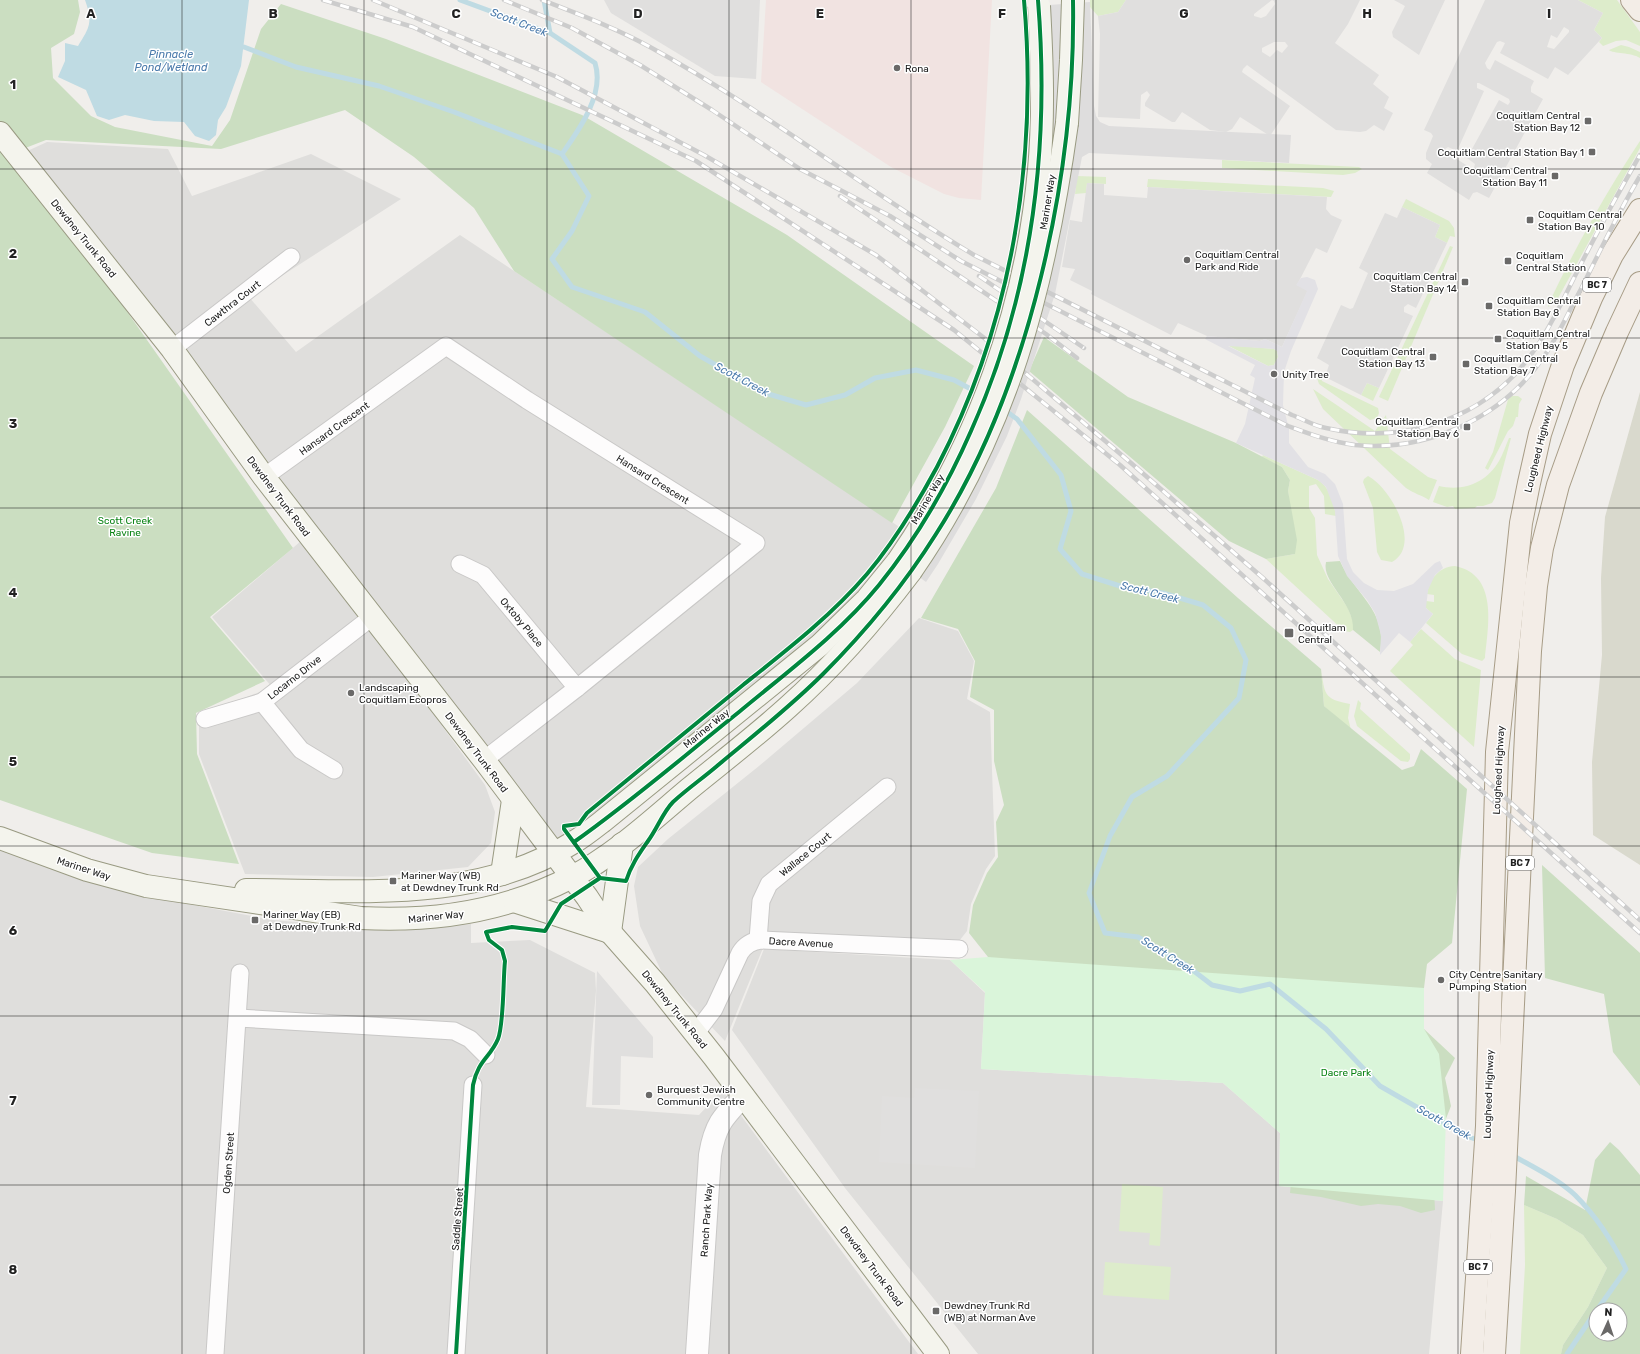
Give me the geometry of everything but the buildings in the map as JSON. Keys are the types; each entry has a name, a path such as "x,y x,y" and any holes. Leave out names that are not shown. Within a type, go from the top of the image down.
{"main road":[{"path":"1632,0 1640,10"},
{"name":"Mariner Way","path":"0,838 87,870 125,881 169,890 361,918 397,920 466,913 514,901 572,877 622,844 788,707 842,654 871,621 904,566 952,507 986,440 1000,408 1029,322 1044,259 1058,187 1069,103 1073,2"},
{"name":"Mariner Way","path":"169,890 420,890 464,884 502,874 554,853 574,842 609,816 820,645 904,566 918,531 945,487 992,380 1019,292 1028,252 1039,168 1042,105 1038,3"},
{"name":"Dewdney Trunk Road","path":"0,133 172,349 264,477 484,760 572,877 610,932 655,983 695,1034 938,1354"},
{"name":"Lougheed Highway","path":"1472,1354 1487,1126 1497,752 1521,523 1540,434 1563,365 1591,298 1612,256 1640,210"},
{"name":"Lougheed Highway","path":"1494,1354 1507,1139 1530,651 1536,586 1550,517 1567,455 1611,346 1640,283"},
{"path":"502,874 514,800"},
{"path":"514,901 610,932 622,844"}],"street":[{"name":"Cawthra Court","path":"172,349 292,257"},
{"name":"Hansard Crescent","path":"264,477 446,346 527,400 756,543 577,688 484,760"},
{"name":"Oxtoby Place","path":"460,564 483,575 577,688"},
{"name":"Locarno Drive","path":"205,719 262,702 372,617"},
{"path":"262,702 301,750 334,770"},
{"name":"Wallace Court","path":"758,940 761,901 769,884 887,787"},
{"name":"Dacre Avenue","path":"695,1034 714,1009 743,948 753,941 959,949"},
{"name":"Ogden Street","path":"215,1354 240,973"},
{"path":"238,1018 454,1030 470,1038 486,1055"},
{"name":"Saddle Street","path":"456,1354 473,1085"},
{"name":"Ranch Park Way","path":"697,1354 710,1155 713,1135 722,1118 743,1096"}],"shaded area":[{"path":"604,0 760,0 756,79 715,76 611,13"},
{"path":"766,0 992,0 981,200 959,198 944,194 891,167 761,82"},
{"path":"1126,0 1272,0 1360,0 1348,24 1335,43 1379,75 1373,84 1389,97 1384,108 1393,113 1384,131 1374,125 1366,131 1360,132 1336,130 1247,65 1242,72 1290,106 1270,136 1240,117 1232,129 1226,132 1210,130 1182,112 1175,122 1172,122 1145,106 1145,103 1150,95 1147,91 1141,95 1140,119 1098,117 1100,34 1098,16 1118,12","holes":["1272,0 1275,4 1266,16 1261,18 1254,16 1254,14","1274,42 1285,42 1288,46 1282,53 1277,50 1270,57 1262,52 1262,48"]},
{"path":"1394,0 1445,0 1419,55 1393,37 1392,32 1405,6"},
{"path":"1485,0 1578,0 1603,13 1594,30 1602,38 1568,75 1555,67 1548,79 1500,53 1505,43 1500,41 1497,42 1485,63 1487,68 1490,70 1495,60 1534,81 1531,87 1531,92 1543,99 1489,198 1477,192 1473,193 1469,200 1427,173 1432,164 1426,159 1426,153 1433,136 1431,133 1424,130","holes":["1564,27 1569,30 1569,32 1554,49 1547,47 1551,35 1557,38","1477,83 1509,99 1510,102 1508,105 1499,100 1467,158 1475,164 1474,168 1471,168 1447,153 1445,149 1448,147 1457,151 1484,91 1477,88"]},
{"path":"47,142 168,149 192,196 311,154 401,199 249,297 296,352 460,235 910,534 856,595 800,651 558,851 23,153"},
{"name":"Coquitlam Central Park and Ride","path":"1087,183 1104,184 1104,195 1147,198 1148,187 1327,197 1326,209 1331,215 1342,220 1327,253 1316,248 1297,285 1308,290 1282,347 1265,339 1260,341 1207,336 1178,323 1171,335 1091,294 1092,291 1070,280 1075,269 1062,267 1070,220 1082,222"},
{"path":"1402,207 1440,225 1435,237 1447,243 1416,308 1408,304 1404,307 1404,312 1413,316 1379,388 1367,383 1361,395 1325,377 1329,365 1317,358 1341,305 1350,309 1353,308 1368,273 1359,268 1385,213 1397,218"},
{"path":"1307,277 1315,280 1318,289 1291,351 1284,372 1283,405 1289,429 1289,443 1308,467 1325,474 1335,484 1343,504 1347,559 1353,572 1364,583 1377,590 1394,591 1413,584 1435,563 1440,561 1443,568 1435,575 1428,590 1426,608 1433,614 1410,642 1399,633 1380,655 1381,635 1375,613 1367,600 1347,576 1338,556 1335,511 1326,487 1318,480 1236,443 1245,424 1255,378 1250,375 1255,365 1205,339 1207,336 1260,341 1265,339 1282,347 1307,291 1296,285 1301,278","holes":["1228,346 1274,349 1277,351 1278,357 1274,365 1268,366"]},
{"path":"1640,392 1640,865 1593,835 1592,762 1602,655 1601,578 1605,517"},
{"path":"301,541 370,627 485,785 495,812 491,843 468,867 373,877 245,874 199,754 199,716 272,687 212,617"},
{"path":"919,618 958,631 974,661 967,699 990,712 995,856 986,869 971,904 967,931 948,955 763,948 725,1041 664,977 640,926 634,886 638,867 668,839 759,766 857,683"},
{"path":"0,844 129,893 273,920 399,931 471,924 471,943 530,940 595,973 596,991 586,1107 699,1115 722,1090 918,1354 0,1354"},
{"path":"764,949 950,960 985,993 981,1069 1223,1083 1280,1133 1279,1186 1443,1201 1429,1354 978,1354 845,1188 732,1030"},
{"path":"597,971 653,1037 653,1058 621,1056 620,1105 592,1105"},
{"path":"915,1088 979,1091 975,1168 879,1162 882,1096 914,1098"}],"green space":[{"name":"Scott Creek Ravine","path":"0,0 78,0 80,12 74,34 51,48 53,78 91,116 115,127 212,146 230,120 261,29 281,4 386,39 582,115 787,235 974,366 945,427 892,523 514,271 474,208 414,157 345,110 221,149 46,140 15,152 293,548 210,617 265,681 196,713 197,754 239,864 152,853 0,800"},
{"path":"1090,0 1126,0 1118,12 1098,16 1090,7"},
{"path":"1578,0 1617,0 1640,32 1640,46 1626,40 1616,41 1603,46 1599,42 1602,38 1594,30 1603,13"},
{"path":"1621,45 1640,52 1640,58 1609,50"},
{"path":"1640,141 1640,148 1557,300 1548,307 1558,284 1591,222"},
{"path":"1222,160 1359,167 1362,169 1355,173 1343,175 1222,168"},
{"path":"1077,176 1106,177 1106,184 1087,183 1086,193 1075,194"},
{"path":"1148,179 1323,188 1334,191 1331,197 1147,187"},
{"path":"1406,199 1449,221 1454,228 1455,237 1450,236 1447,243 1435,237 1440,225 1402,207"},
{"path":"1450,246 1453,247 1388,401 1379,397"},
{"path":"1044,337 1128,397 1236,443 1282,467 1290,480 1288,491 1297,540 1295,554 1266,559 1229,541 1029,371"},
{"path":"1227,345 1274,349 1277,351 1278,357 1274,365 1268,366"},
{"path":"1316,375 1320,375 1322,381 1378,408 1379,413 1377,418 1370,420 1319,384"},
{"path":"1367,383 1379,388 1373,401 1361,395"},
{"path":"1313,389 1375,431 1386,415 1390,449 1428,477 1437,480 1429,500 1406,488 1323,409"},
{"path":"1509,396 1518,396 1522,399 1519,404 1518,417 1516,417 1513,426 1508,431 1488,470 1485,468 1493,452"},
{"path":"1027,410 1238,598 1321,669 1324,706 1402,770 1414,766 1421,749 1467,789 1452,943 1427,964 1424,988 1424,1029 1455,1058 1445,1078 1451,1106 1436,1144 996,979 988,957 969,933 973,905 987,873 998,857 996,822 1004,805 994,761 994,710 970,697 975,661 958,629 921,618 996,488"},
{"path":"1509,438 1511,438 1495,498 1492,503 1477,506 1475,508 1455,509 1453,506 1447,507 1433,502 1439,486 1457,488 1466,486 1474,484 1488,475 1499,461"},
{"path":"1263,455 1318,480 1326,487 1333,501 1336,516 1325,514 1324,496 1316,484 1309,486 1309,508 1315,518 1317,555 1328,579 1348,608 1353,621 1353,630 1350,632 1344,631 1266,559 1295,554 1288,491 1290,480 1282,467 1262,457"},
{"path":"1368,476 1377,482 1393,504 1400,517 1404,530 1404,543 1401,554 1392,562 1381,560 1377,552 1373,508 1363,482"},
{"path":"1340,561 1346,573 1375,613 1381,637 1380,652 1353,630 1349,611 1328,577 1326,562"},
{"path":"1455,566 1469,571 1479,580 1485,591 1488,604 1488,632 1485,658 1482,661 1462,654 1426,623 1433,614 1426,608 1426,601 1434,602 1434,595 1427,594 1430,583 1440,571"},
{"path":"1421,629 1455,659 1481,670 1474,747 1390,671 1413,645 1410,642"},
{"path":"1321,669 1323,684 1327,694 1335,700 1350,704 1348,718 1351,730 1324,706"},
{"path":"1358,700 1361,703 1360,709 1410,754 1410,759 1408,762 1401,761 1357,726 1354,716"},
{"path":"1542,865 1640,953 1640,1086 1613,1052 1604,994 1545,978"},
{"name":"Dacre Park","path":"988,957 1424,988 1424,1029 1439,1054 1446,1119 1443,1201 1279,1186 1280,1133 1223,1083 981,1069 985,992 950,960"},
{"path":"1610,1142 1619,1150 1640,1175 1640,1354 1561,1354 1563,1345 1588,1307 1588,1342 1628,1342 1628,1302 1590,1302 1607,1268 1583,1235 1557,1219 1524,1205 1526,1176 1585,1210 1595,1160"},
{"path":"1433,1169 1435,1210 1421,1213 1400,1206 1378,1204 1361,1206 1321,1197 1290,1193 1292,1174"},
{"path":"1122,1184 1163,1187 1160,1246 1149,1245 1150,1233 1119,1231"},
{"path":"1524,1205 1557,1219 1583,1235 1607,1268 1590,1302 1588,1302 1588,1307 1563,1345 1561,1354 1520,1354 1525,1265"},
{"path":"1105,1262 1171,1267 1169,1300 1103,1295"}],"water":[{"name":"Pinnacle Pond/Wetland","path":"85,0 249,0 241,66 226,107 218,120 216,135 209,141 195,136 184,122 154,121 125,115 109,120 97,116 86,90 58,77 65,61 65,43 78,46 88,29 89,14"}],"pier":[{"path":"1090,2 1094,106 1096,116 1100,122 1109,126 1291,135 1289,163 1089,153 1082,157 1055,294 1021,399 1007,436 976,499 926,582 882,550 906,518 942,453 959,418 987,343 998,306 1012,240 1021,171 1026,98 1022,7"}],"waterway":[{"name":"Scott Creek","path":"460,0 550,33 595,63 597,75 596,87 589,111 583,123 562,154"},
{"path":"544,0 550,33"},
{"path":"244,47 296,67 379,86 454,112 562,154"},
{"name":"Scott Creek","path":"562,154 589,196 572,231 552,259 572,287 645,312 700,356 765,393 806,405 845,395 875,378 916,370 954,380 980,394"},
{"name":"Scott Creek","path":"1003,409 1017,419 1061,475 1071,511 1060,549 1082,574 1120,586 1163,593 1203,605 1231,628 1246,660 1239,698 1167,776 1132,797 1110,836 1089,893 1105,933 1138,937 1186,965 1212,985 1240,991 1270,984 1326,1029 1380,1086 1469,1137 1481,1141"},
{"name":"Scott Creek","path":"1512,1155 1553,1178 1575,1195 1604,1230 1616,1249 1626,1269 1603,1302"},
{"name":"Scott Creek","path":"1567,1354 1588,1323"}],"railway":[{"path":"323,0 413,27 696,161 954,330 1120,465 1640,933"},
{"path":"373,0 557,77 704,155 876,255 983,337 1131,463 1263,578 1640,920"},
{"path":"504,0 572,28 640,65 712,110 800,169 890,216 961,261 1288,426 1346,444 1383,446 1410,443 1437,436 1462,426 1486,413 1508,396 1528,377 1550,347 1640,176"},
{"path":"542,0 624,34 692,71 733,96 933,230 974,255 1292,415 1322,427 1356,433 1386,433 1415,429 1443,421 1470,409 1494,393 1516,373 1535,349 1558,311 1600,227 1640,155"},
{"path":"840,196 1046,334 1077,358"},
{"path":"979,276 1084,348"}],"cycle path":[{"path":"1024,0 1027,60 1027,120 1022,180 1014,240 1001,298 984,356 963,412 937,467 887,549 867,574 839,604 792,646 587,813 579,824 564,826 564,829 600,878 626,881 630,870 673,802 798,698 854,642 897,590 924,553 969,476 997,413 1021,346 1041,277 1056,207 1066,136 1072,67 1073,0"},
{"path":"574,842 678,762 794,667 847,620 879,585 893,567 906,549 941,492 962,451 992,380 1009,327 1022,274 1032,220 1038,166 1041,111 1041,55 1038,0"},
{"path":"456,1354 473,1085 481,1064 498,1039 502,1012 505,961 502,950 489,940 486,932 512,927 545,931 561,904 600,878"}],"place":[{"name":"Rona","path":"897,68"},
{"name":"Coquitlam Central Station Bay 12","path":"1588,121"},
{"name":"Coquitlam Central Station Bay 1","path":"1592,152"},
{"name":"Coquitlam Central Station Bay 11","path":"1555,176"},
{"name":"Coquitlam Central Station Bay 10","path":"1530,220"},
{"name":"Coquitlam Central Park and Ride","path":"1187,260"},
{"name":"Coquitlam Central Station","path":"1508,261"},
{"name":"Coquitlam Central Station Bay 14","path":"1465,282"},
{"name":"Coquitlam Central Station Bay 8","path":"1489,306"},
{"name":"Coquitlam Central Station Bay 5","path":"1498,339"},
{"name":"Coquitlam Central Station Bay 13","path":"1433,357"},
{"name":"Coquitlam Central Station Bay 7","path":"1466,364"},
{"name":"Unity Tree","path":"1274,374"},
{"name":"Coquitlam Central Station Bay 6","path":"1467,427"},
{"name":"Coquitlam Central","path":"1289,633"},
{"name":"Landscaping Coquitlam Ecopros","path":"351,693"},
{"name":"Mariner Way (WB) at Dewdney Trunk Rd","path":"393,881"},
{"name":"Mariner Way (EB) at Dewdney Trunk Rd","path":"255,920"},
{"name":"City Centre Sanitary Pumping Station","path":"1441,980"},
{"name":"Burquest Jewish Community Centre","path":"649,1095"},
{"name":"Dewdney Trunk Rd (WB) at Norman Ave","path":"936,1311"}]}
